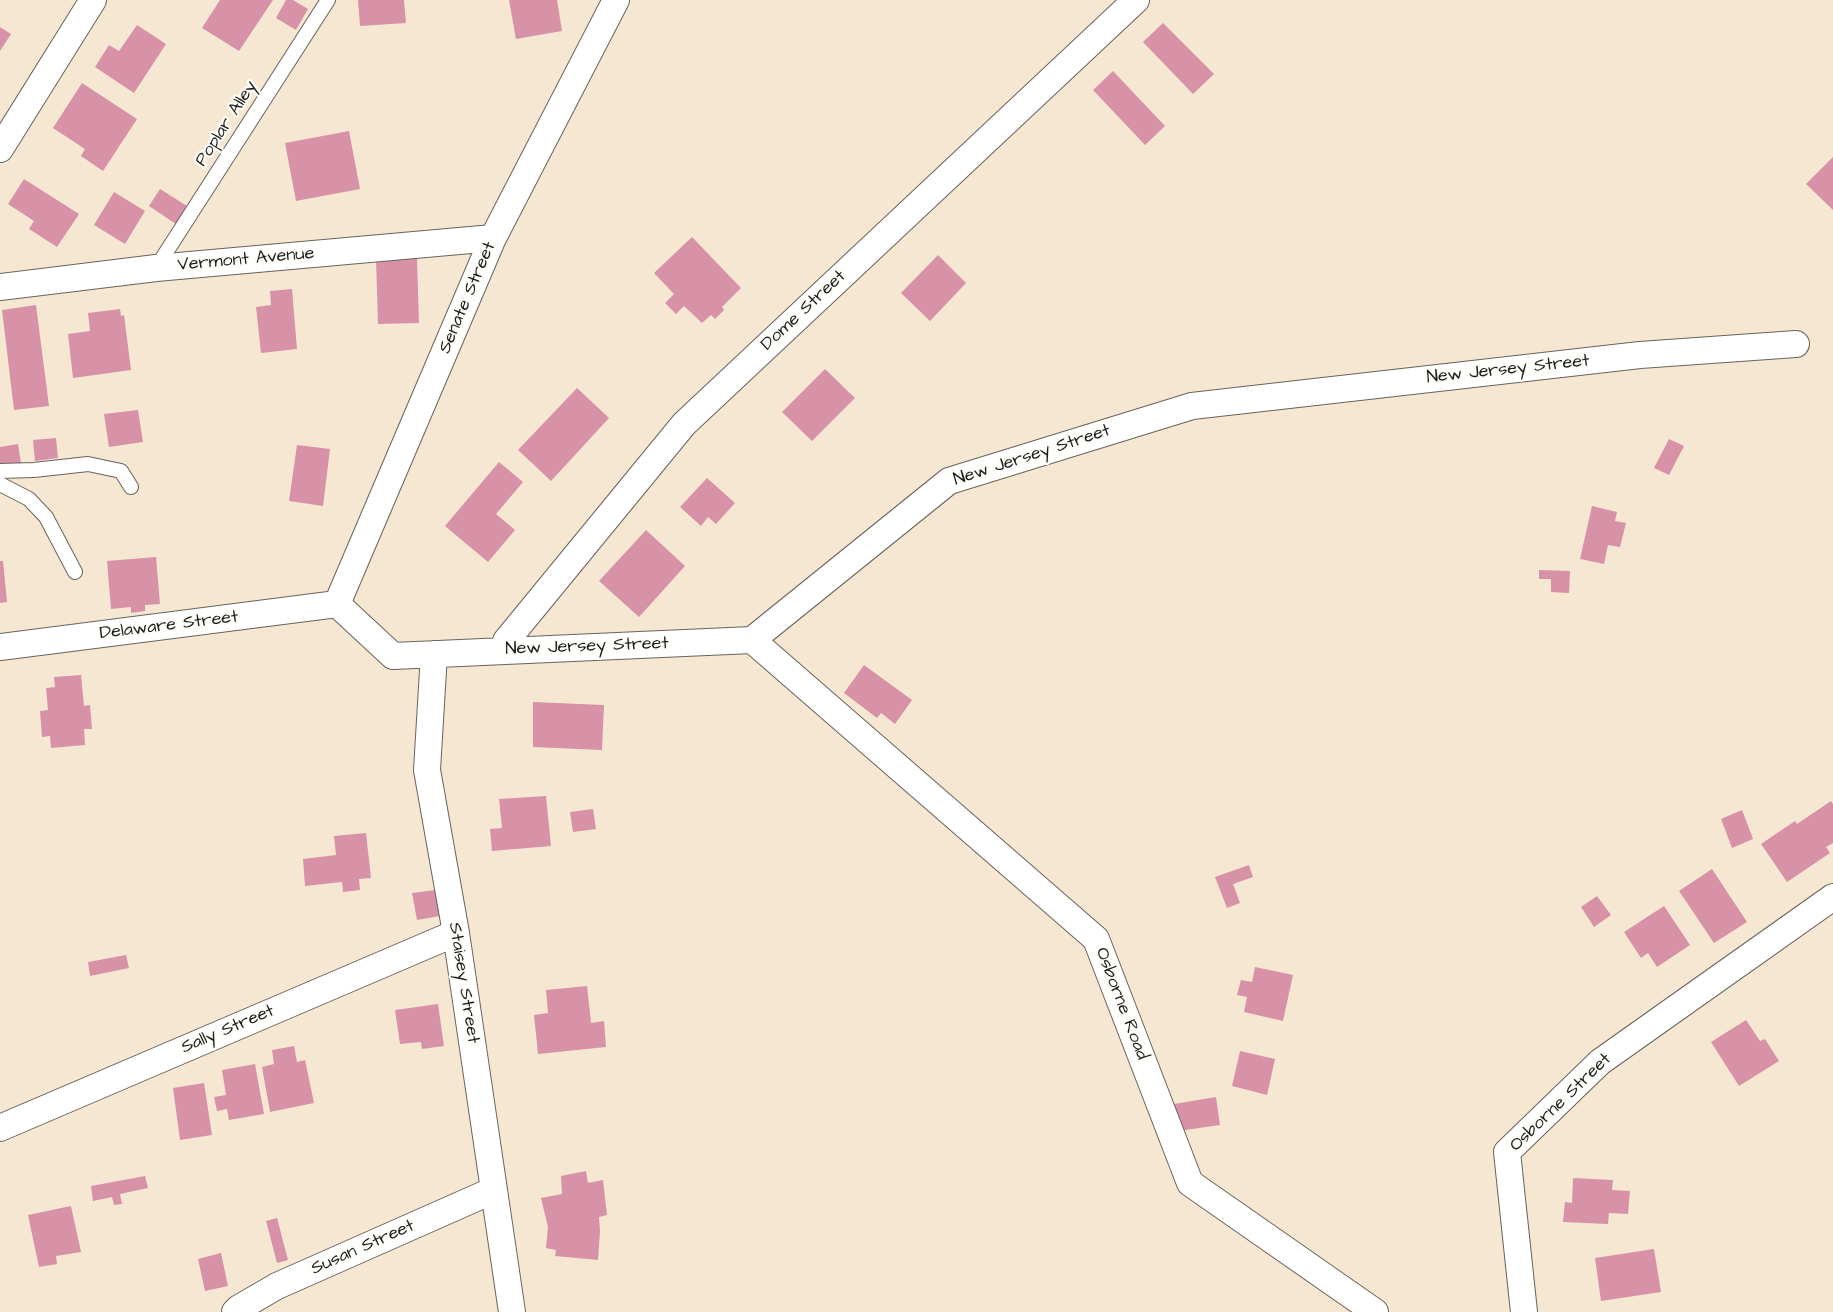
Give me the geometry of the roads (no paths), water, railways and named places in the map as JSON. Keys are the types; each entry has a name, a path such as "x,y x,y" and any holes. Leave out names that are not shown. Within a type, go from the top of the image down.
{"street":[{"path":"0,149 93,0"},
{"name":"Senate Street","path":"337,604 493,237 616,0"},
{"name":"Dome Street","path":"505,650 506,640 684,424 1136,0"},
{"name":"Vermont Avenue","path":"0,287 156,268 493,237"},
{"name":"New Jersey Street","path":"337,604 393,656 752,640 949,482 1192,406 1640,355 1796,344"},
{"name":"Delaware Street","path":"0,647 337,604"},
{"name":"Osborne Road","path":"752,640 1096,939 1190,1183 1375,1312"},
{"name":"Staisey Street","path":"434,654 427,770 456,933 512,1312"},
{"name":"Osborne Street","path":"1524,1312 1507,1152 1600,1062 1833,897"},
{"name":"Sally Street","path":"0,1128 456,933"},
{"name":"Susan Street","path":"235,1312 277,1286 494,1190"}],"lane":[{"name":"Poplar Alley","path":"156,268 328,0"},
{"path":"0,471 88,464 121,471 131,487"},
{"path":"0,484 29,499 46,517 75,573"}]}
